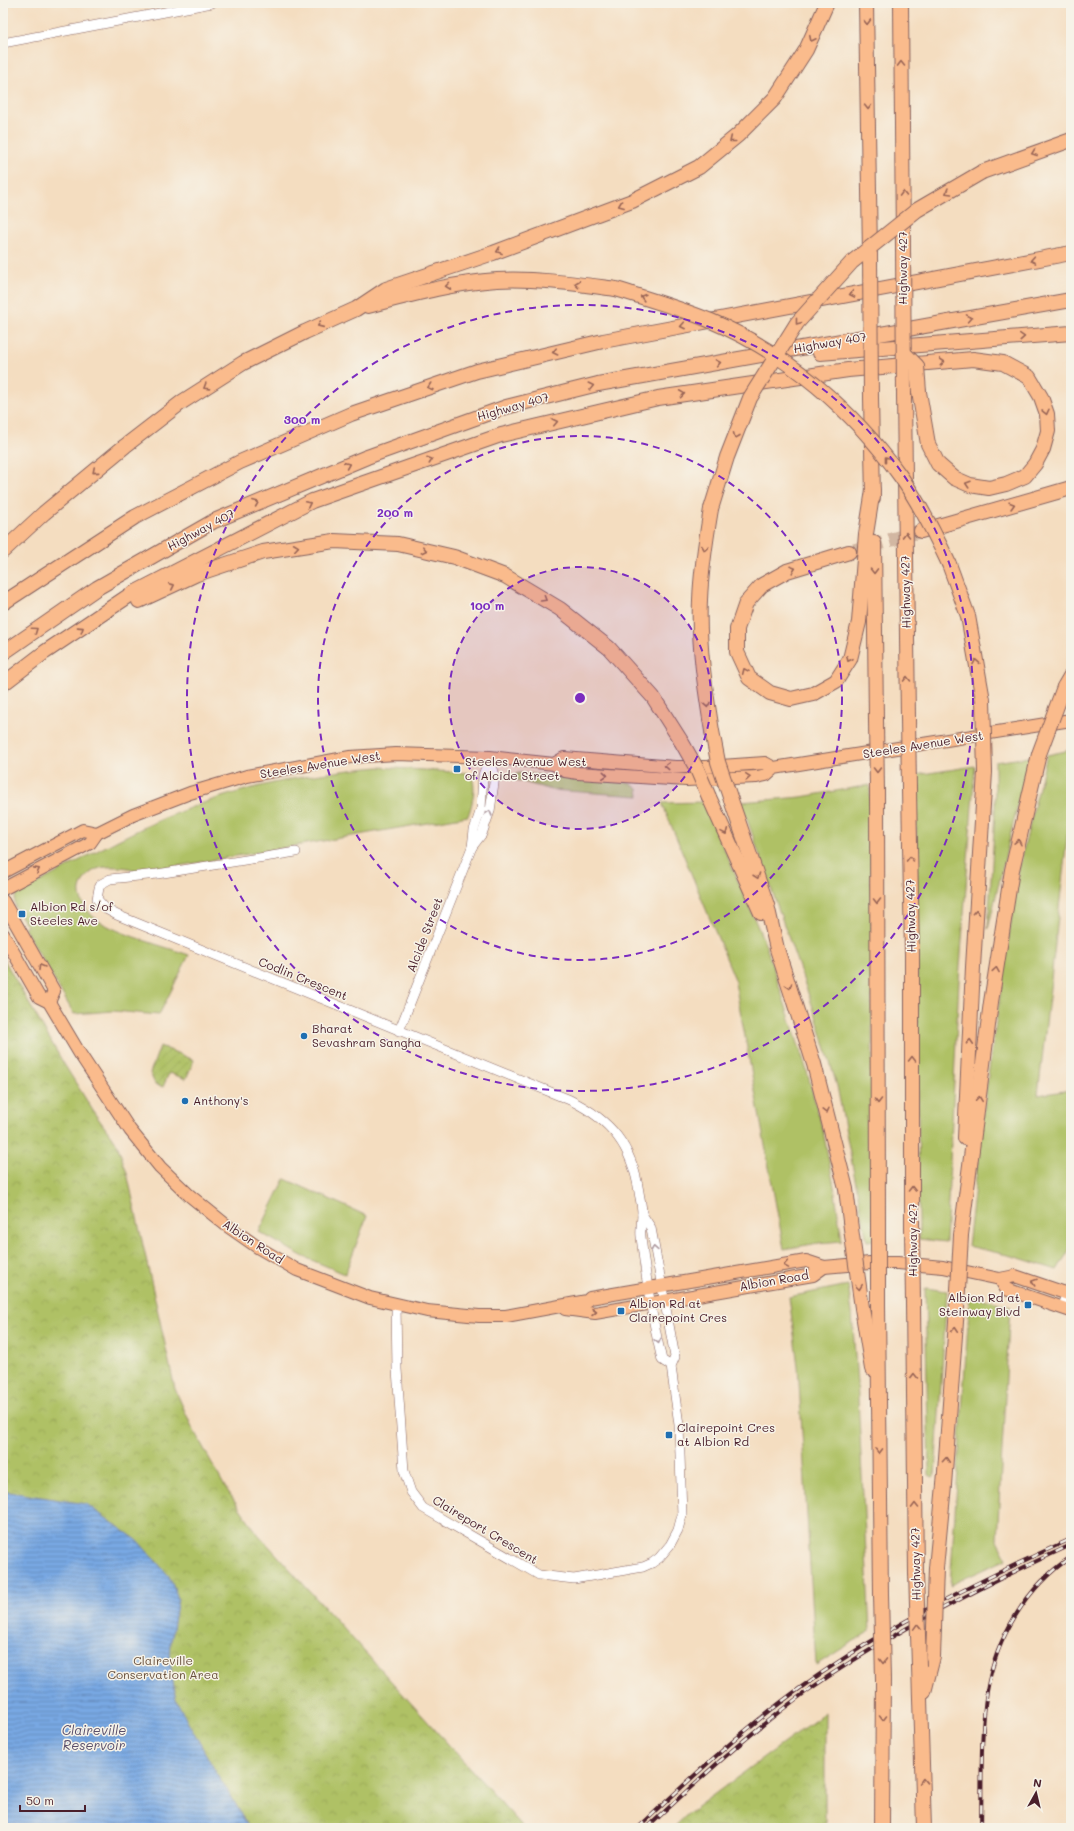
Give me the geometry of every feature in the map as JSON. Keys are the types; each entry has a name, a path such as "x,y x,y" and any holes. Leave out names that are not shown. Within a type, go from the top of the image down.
{"highway":[{"path":"3,551 44,513 125,446 182,402 243,363 305,332 356,309 386,289 493,253 632,200 699,167 738,136 775,98 806,50 827,3"},
{"path":"866,3 877,792 878,1304 883,1679 882,1828"},
{"name":"Highway 427","path":"901,3 904,395 912,963 912,1228 916,1573 924,1828"},
{"path":"879,1412 862,1308 846,1189 814,1064 777,949 767,905 718,762 712,731 703,681 700,601 711,509 727,457 750,398 797,323 852,262 917,210 982,172 1071,140"},
{"path":"3,603 135,517 240,462 351,414 477,371 602,341 1071,253"},
{"path":"356,309 437,288 497,280 557,282 616,289 665,304 712,321 756,344 809,380 836,403 871,438 901,477 928,520 949,564 968,616 983,700 985,772 973,968 961,1235 945,1478 936,1568 933,1657 921,1704"},
{"name":"Highway 407","path":"3,653 97,588 214,520 367,457 506,407 598,384 1071,300"},
{"path":"738,359 1071,334"},
{"path":"3,684 45,652 110,610 130,595 312,502 501,435 658,398 848,370 973,359 1003,363 1029,377 1041,397 1047,414 1048,432 1043,449 1035,464 1025,476 1006,484 989,488 970,485 954,478 938,464 928,444 919,392 917,366 904,353"},
{"path":"921,531 1071,488"},
{"path":"849,552 788,571 762,585 746,603 737,629 737,652 749,678 770,693 791,699 813,694 836,681 850,659 860,622 866,534 873,490"},
{"path":"110,610 136,602 197,574 263,552 334,541 398,544 454,557 505,576 560,609 609,648 653,698 681,741 697,770 777,949"},
{"path":"961,1235 991,1002 1010,878 1039,754 1068,681"}],"main road":[{"name":"Steeles Avenue West","path":"3,889 90,843 97,833 133,814 190,793 247,776 350,758 396,754 490,757 554,764 564,758 675,767 706,767 764,763 774,768 1071,720"},
{"name":"Steeles Avenue West","path":"3,872 83,830 97,833"},
{"path":"3,901 54,991 49,1002"},
{"name":"Albion Road","path":"3,934 39,997 49,1002 80,1054 130,1130 148,1154 189,1195 235,1232 297,1270 347,1290 396,1305 427,1311 479,1316 506,1316 587,1301 590,1298 806,1261 824,1266 870,1263 912,1264 943,1267 1000,1279 1015,1276 1070,1291"},
{"name":"Albion Road","path":"556,1307 595,1313 813,1275 824,1266"},
{"path":"1000,1279 1006,1289 1066,1309"}],"street":[{"path":"3,43 212,3"},
{"name":"Alcide Street","path":"399,1031 472,847 482,834 490,811 495,776 490,757"},
{"name":"Codlin Crescent","path":"296,852 110,880 101,884 97,899 106,909 117,915 570,1100 597,1115 616,1134 628,1154 638,1184 642,1214 640,1229 648,1289"},
{"name":"Codlin Crescent","path":"642,1214 651,1228 660,1286"},
{"name":"Claireport Crescent","path":"396,1305 397,1369 404,1471 411,1492 424,1508 432,1514 539,1575 574,1579 643,1567 659,1558 670,1545 680,1523 682,1510 679,1425 671,1366 675,1358 660,1286"},
{"name":"Claireport Crescent","path":"648,1289 649,1303 662,1360 671,1366"},
{"path":"1066,1309 1070,1291"}],"green space":[{"path":"1071,750 1071,802 1038,1095 1071,1090 1071,1247 1057,1270 1016,1257 968,1246 987,1083 1019,868 1047,755"},
{"path":"1029,757 988,929 995,812 995,762"},
{"path":"975,766 959,980 946,1242 919,1239 916,775"},
{"path":"379,767 468,773 473,782 474,793 468,816 155,870 134,871 129,868 114,867 103,867 96,869 85,878 80,889 83,904 94,917 111,928 189,955 159,1015 113,1011 74,1014 24,928 27,926 19,914 15,903 17,894 140,829 206,802 230,794 303,777"},
{"path":"519,773 630,783 638,789 639,796 552,790 509,778"},
{"path":"870,785 874,1240 867,1241 837,1086 816,1016 741,802 801,797"},
{"path":"704,802 766,946 806,1068 823,1131 834,1186 842,1241 784,1249 734,977 662,803"},
{"name":"Claireville Conservation Area","path":"3,958 64,1064 95,1114 117,1144 127,1173 175,1389 192,1427 225,1487 258,1534 524,1828 3,1828"},
{"path":"160,1046 194,1060 186,1079 169,1073 163,1087 155,1084 150,1073"},
{"path":"285,1179 367,1216 345,1274 302,1256 259,1232"},
{"path":"848,1285 852,1313 858,1397 870,1631 816,1665 798,1366 789,1297"},
{"path":"925,1288 947,1291 935,1475 933,1477 929,1475"},
{"path":"970,1295 1010,1306 997,1540 1007,1559 950,1585"},
{"path":"825,1713 825,1828 673,1828 690,1812"}],"water":[{"name":"Claireville Reservoir","path":"3,1491 86,1504 137,1540 169,1576 178,1598 171,1642 170,1661 176,1700 249,1828 3,1828"}],"tunnel":[{"path":"849,552 921,531"}],"railway":[{"path":"638,1828 739,1736 781,1702 835,1664 900,1624 967,1588 1071,1539"},
{"path":"647,1828 705,1774 765,1723 807,1691 838,1670 903,1630 969,1594 1071,1545"},
{"path":"981,1828 982,1742 987,1691 991,1671 1006,1633 1027,1598 1055,1569 1071,1557"}],"place":[{"name":"Steeles Avenue West of Alcide Street","path":"457,769"},
{"name":"Albion Rd s/of Steeles Ave","path":"22,914"},
{"name":"Bharat Sevashram Sangha","path":"304,1036"},
{"name":"Anthony's","path":"185,1101"},
{"name":"Albion Rd at Steinway Blvd","path":"1028,1305"},
{"name":"Albion Rd at Clairepoint Cres","path":"621,1311"},
{"name":"Clairepoint Cres at Albion Rd","path":"669,1435"}]}
